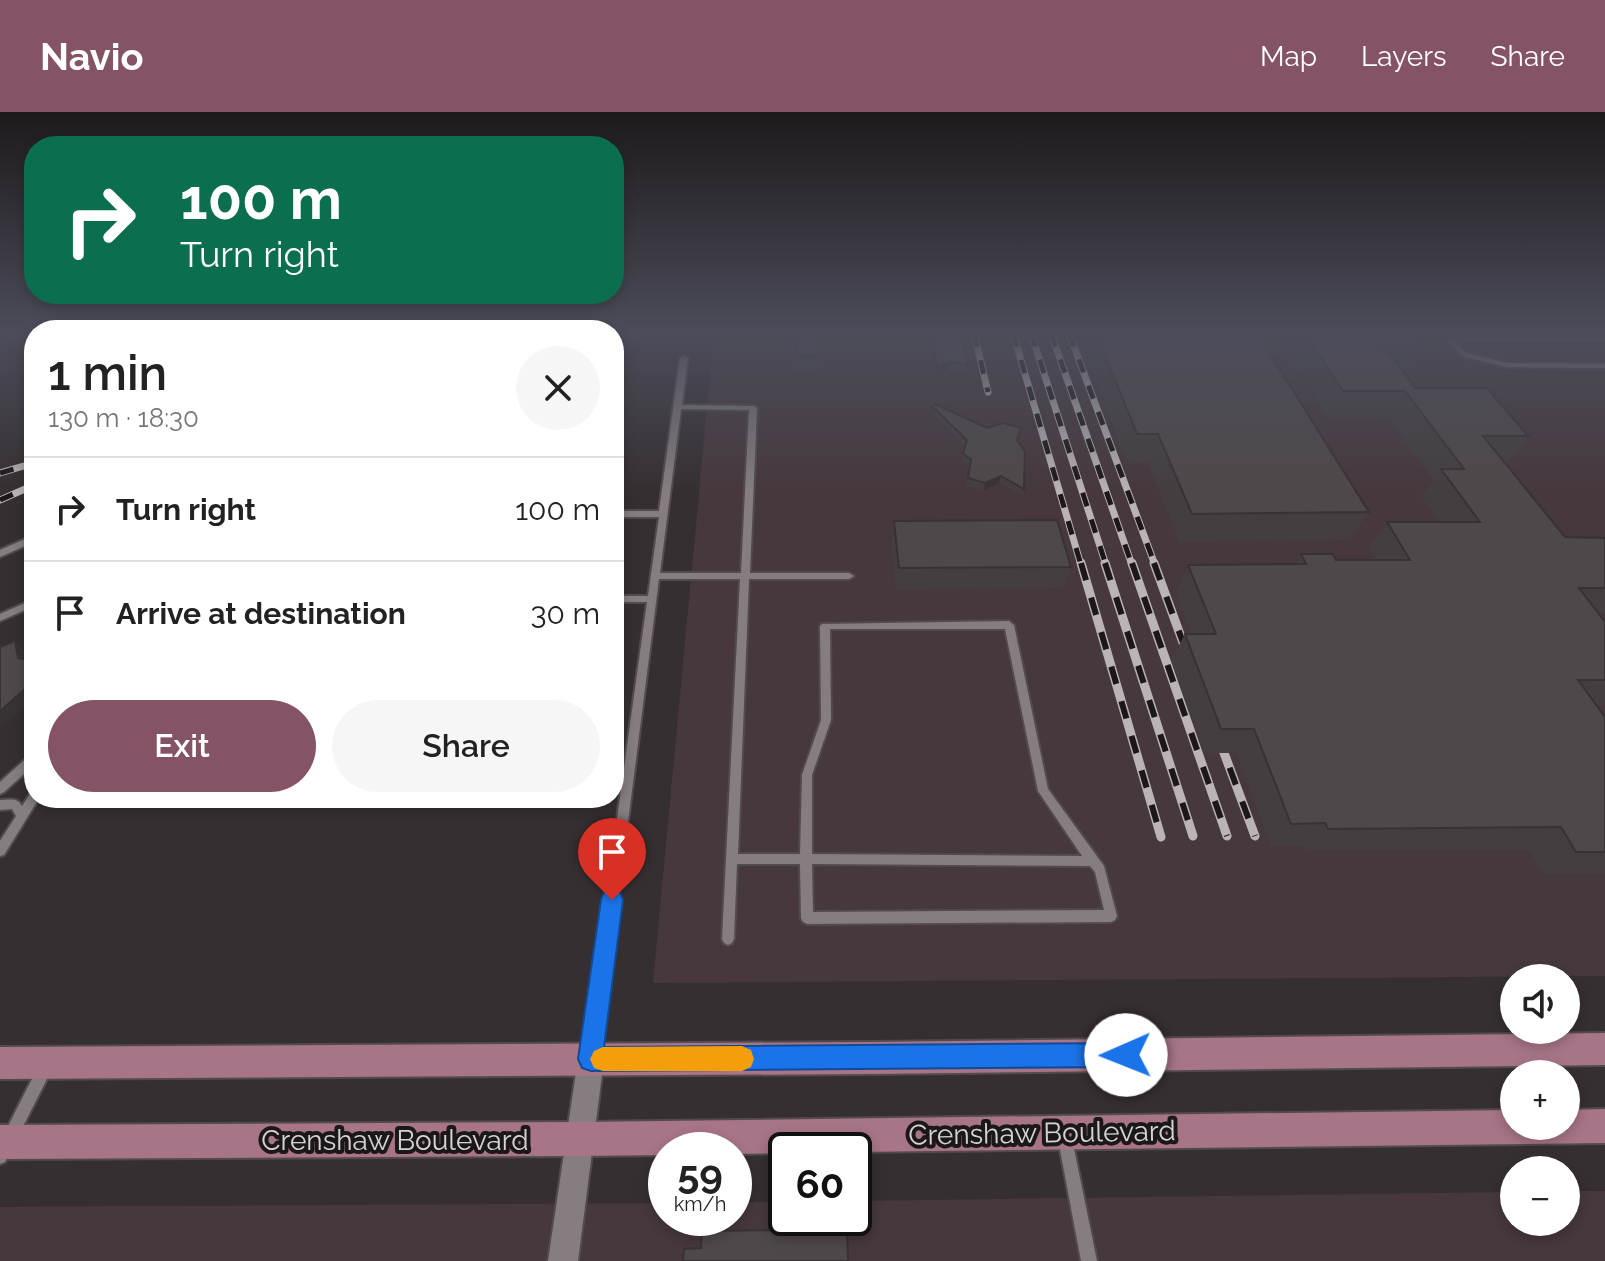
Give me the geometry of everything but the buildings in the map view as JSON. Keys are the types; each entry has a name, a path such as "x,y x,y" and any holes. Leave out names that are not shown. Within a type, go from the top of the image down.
{"main road":[{"path":"0,1063 1605,1049"},
{"name":"Crenshaw Boulevard","path":"2,1147 1605,1126"}],"street":[{"path":"563,1261 591,1059"}],"lane":[{"path":"591,1059 680,387"},
{"path":"677,407 753,408 728,939"},
{"path":"624,514 663,514"},
{"path":"0,554 24,543"},
{"path":"655,576 849,576"},
{"path":"624,599 652,599"},
{"path":"0,618 24,607"},
{"path":"1009,625 1043,791 1100,870 1111,916 807,918 806,859 807,775 826,720 825,626 1009,625"},
{"path":"0,789 24,767"},
{"path":"0,805 15,804 22,816"},
{"path":"0,851 27,808"},
{"path":"732,859 1093,861"},
{"path":"2,1147 47,1063"},
{"path":"1063,1133 1089,1261"}],"shaded area":[{"path":"709,387 1605,387 1605,976 1580,976 1580,964 1500,964 1500,977 653,983"},
{"path":"1580,1191 1605,1191 1605,1261 0,1261 0,1207 648,1203 648,1236 752,1236 752,1202 768,1202 768,1236 872,1236 872,1201 1500,1192 1500,1236 1580,1236"}],"railway":[{"path":"987,387 988,392"},
{"path":"1029,387 1081,565"},
{"path":"1048,387 1106,565"},
{"path":"1070,387 1132,565"},
{"path":"1089,387 1155,565"},
{"path":"0,473 24,466"},
{"path":"0,500 24,489"},
{"path":"1081,563 1161,837"},
{"path":"1105,563 1193,836"},
{"path":"1132,563 1227,836"},
{"path":"1154,563 1189,659"},
{"path":"1217,734 1255,836"}],"slow traffic":[{"path":"603,1059 742,1059"}],"route":[{"path":"612,900 591,1059 1126,1055"}]}
